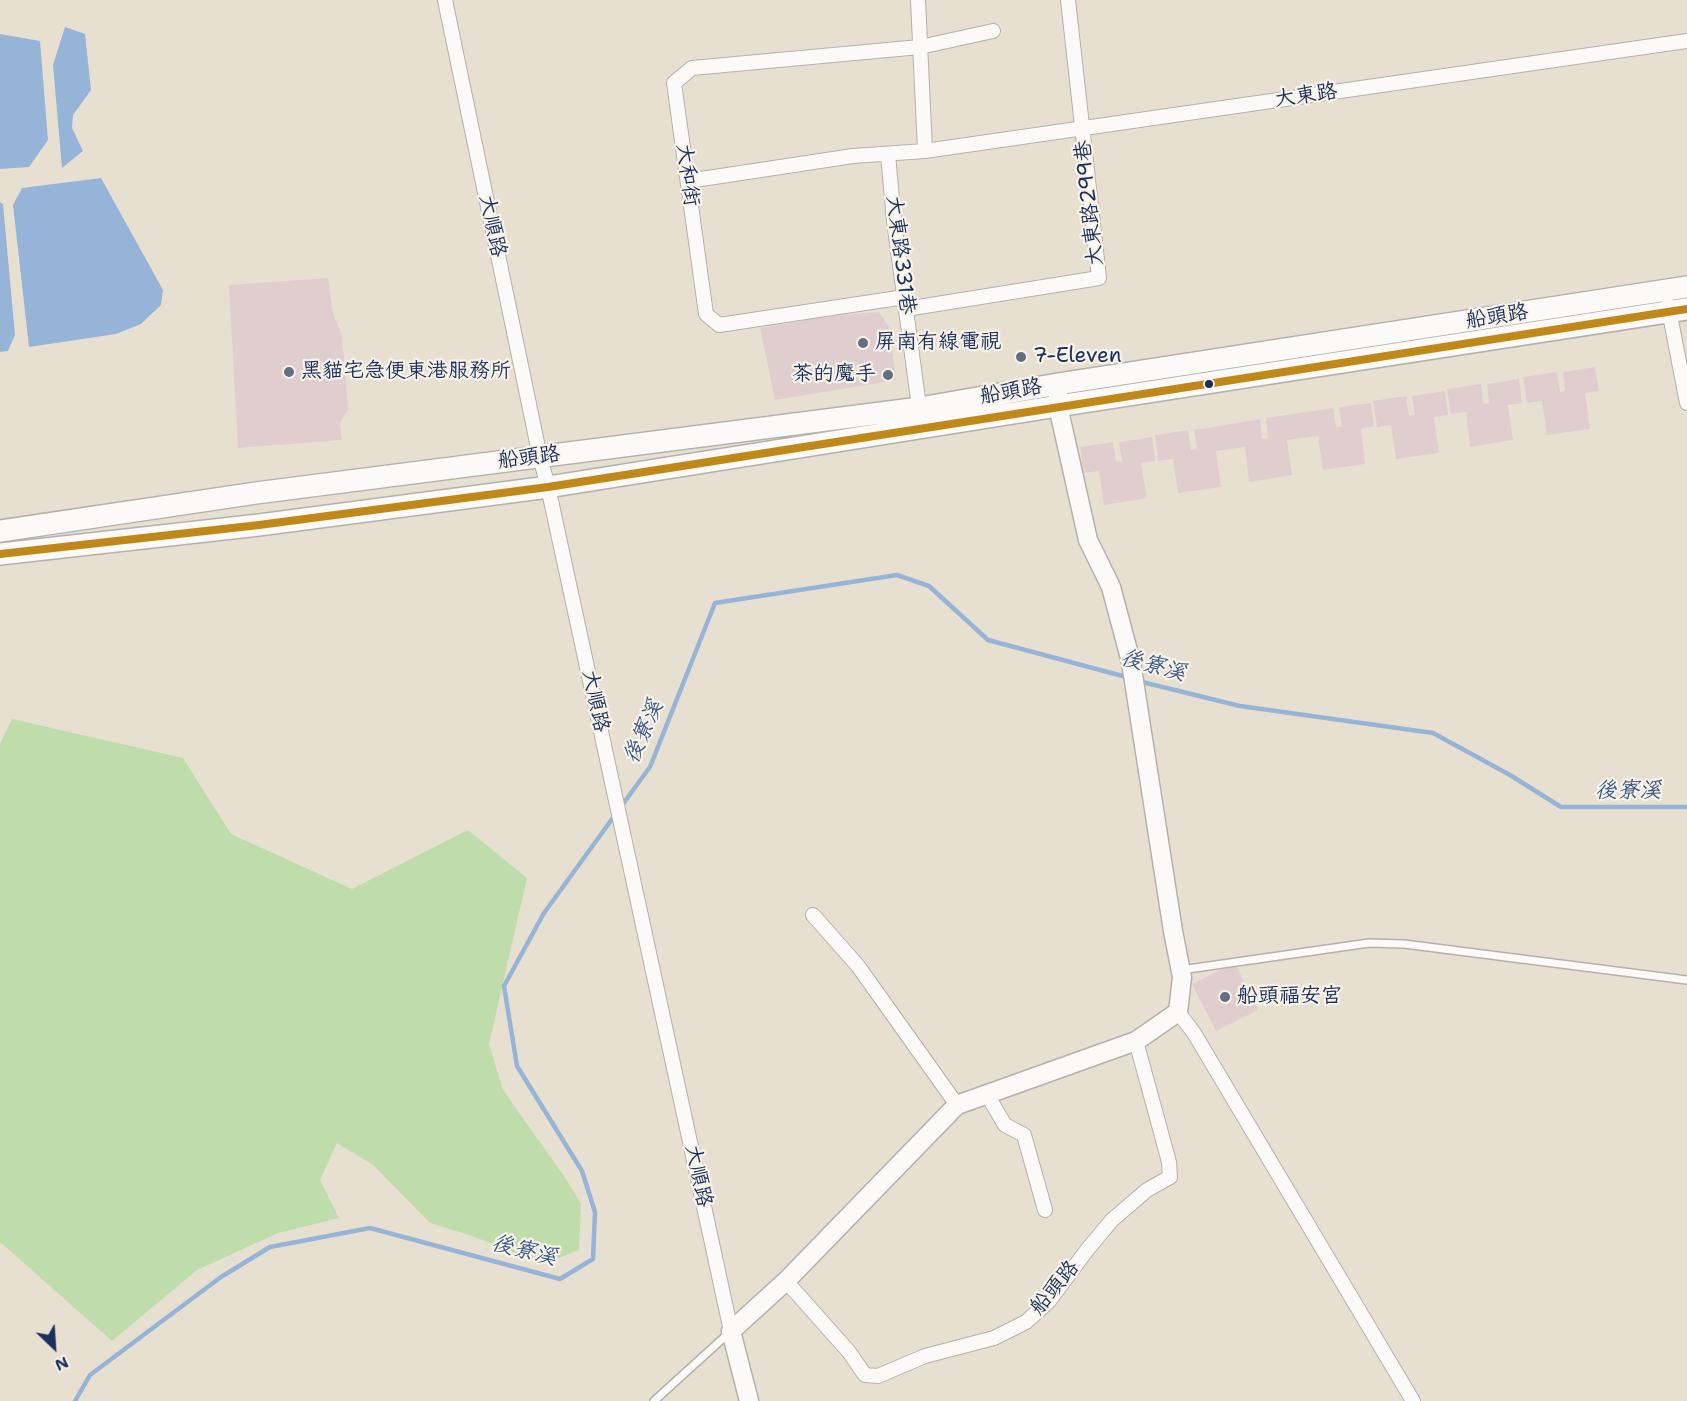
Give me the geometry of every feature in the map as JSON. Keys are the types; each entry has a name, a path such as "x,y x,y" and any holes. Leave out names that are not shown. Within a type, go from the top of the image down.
{"main road":[{"name":"船頭路","path":"0,554 259,525 548,487 921,418 1058,384 1687,288"},
{"name":"船頭路","path":"0,531 256,493 540,457 1058,406 1678,311"},
{"path":"256,493 259,525"}],"street":[{"name":"大順路","path":"445,0 540,457 748,1401"},
{"path":"918,0 925,151"},
{"name":"大東路299巷","path":"1068,0 1099,279"},
{"path":"920,47 993,31"},
{"name":"大東路","path":"688,181 853,156 925,151 1687,41"},
{"name":"大和街","path":"920,47 692,68 674,83 706,314 719,325 1099,279"},
{"name":"大東路331巷","path":"888,154 894,220 921,418"},
{"path":"1665,291 1678,311 1687,403"},
{"name":"船頭路","path":"1058,384 1058,406 1088,540 1111,587 1131,662 1182,977 1178,1012"},
{"path":"813,915 858,966 957,1105"},
{"path":"731,1331 786,1281 957,1105 1136,1041 1178,1012 1194,1033 1413,1401"},
{"name":"船頭路","path":"786,1281 849,1352 865,1375 878,1376 925,1356 994,1338 1026,1322 1049,1301 1112,1220 1148,1190 1170,1177 1169,1162 1136,1041"},
{"path":"986,1093 1005,1125 1024,1135 1045,1210"}],"lane":[{"path":"1180,970 1369,943 1404,944 1687,980"},
{"path":"654,1401 731,1331"}],"green space":[{"path":"12,719 183,758 231,834 352,889 468,830 527,878 489,1044 503,1090 581,1204 579,1250 544,1264 472,1236 430,1223 373,1165 337,1143 320,1180 339,1218 278,1233 197,1270 112,1341 0,1242 0,744"}],"water":[{"path":"65,27 85,34 91,90 73,115 72,128 83,151 62,168 53,65"},
{"path":"0,34 40,41 48,140 29,167 0,169"},
{"path":"101,178 163,290 161,305 141,324 116,334 29,347 13,205 22,188"},
{"path":"0,202 3,204 15,335 8,351 0,352"}],"building":[{"name":"黑貓宅急便東港服務所","path":"328,278 333,314 342,335 348,409 340,423 342,440 238,448 229,285"},
{"path":"879,312 889,327 896,380 775,400 760,328 830,316"},
{"path":"1595,367 1599,391 1585,393 1590,429 1547,435 1542,401 1527,403 1523,377 1557,372 1560,392 1565,391 1563,372"},
{"path":"1519,379 1522,403 1508,405 1513,440 1470,447 1466,412 1451,414 1447,389 1481,384 1483,404 1489,403 1487,384"},
{"path":"1445,391 1448,415 1434,417 1439,453 1396,459 1391,425 1377,427 1373,401 1406,396 1409,416 1415,415 1412,396"},
{"path":"1371,403 1374,426 1361,429 1365,464 1323,470 1318,436 1287,440 1292,475 1249,482 1245,447 1216,451 1221,487 1178,493 1173,459 1158,461 1155,435 1188,430 1191,450 1197,449 1194,430 1260,419 1262,439 1268,438 1266,418 1333,408 1336,427 1342,426 1339,407"},
{"path":"1152,437 1155,461 1141,463 1147,498 1104,505 1099,471 1084,473 1080,447 1113,442 1116,462 1122,461 1119,442"},
{"name":"船頭福安宮","path":"1235,963 1258,1010 1216,1031 1192,984"}],"waterway":[{"name":"後寮溪","path":"620,808 650,767 715,603 897,575 929,586 988,640 1130,678"},
{"name":"後寮溪","path":"1138,681 1240,706 1433,733 1510,775 1561,807 1687,807"},
{"name":"後寮溪","path":"75,1401 90,1375 221,1277 270,1247 370,1228 560,1279 593,1259 595,1212 582,1171 517,1066 504,986 544,913 615,815"}],"transit line":[{"path":"0,554 259,525 548,487 1687,309"}],"place":[{"name":"屏南有線電視","path":"863,343"},
{"name":"7-Eleven","path":"1021,357"},
{"name":"黑貓宅急便東港服務所","path":"289,372"},
{"name":"茶的魔手","path":"888,375"},
{"name":"船頭福安宮","path":"1225,997"}]}
